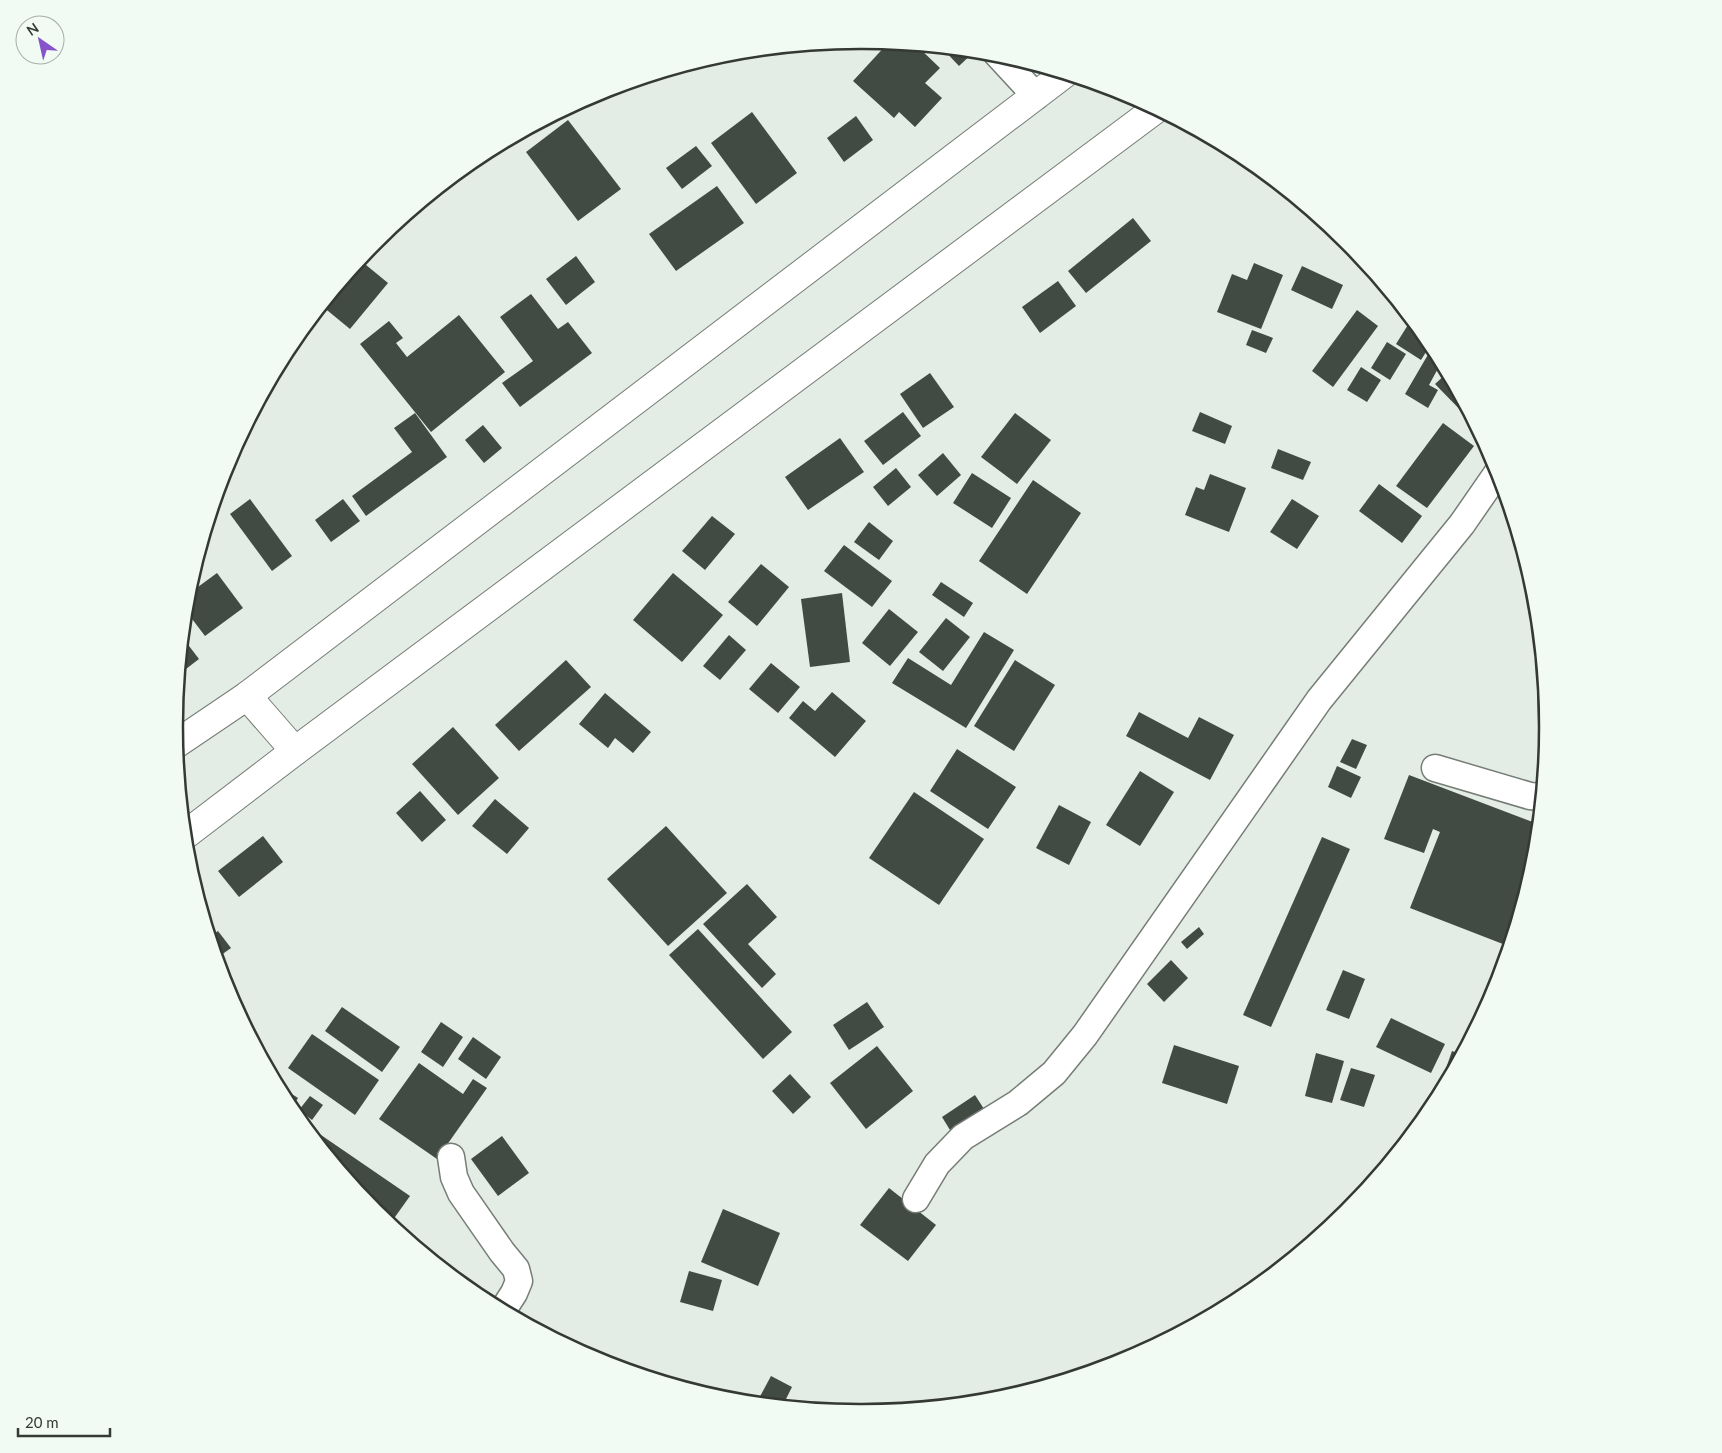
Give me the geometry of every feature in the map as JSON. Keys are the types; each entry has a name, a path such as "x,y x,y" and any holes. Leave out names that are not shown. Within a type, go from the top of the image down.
{"highway":[{"path":"184,739 247,696 1058,79"},
{"path":"191,830 1150,114"},
{"path":"247,696 295,752"}],"street":[{"path":"1008,65 1036,96"},
{"path":"916,1199 938,1164 963,1137 1018,1104 1054,1073 1085,1035 1319,700 1462,524 1492,480"},
{"path":"1435,768 1535,796"},
{"path":"451,1157 454,1177 461,1193 516,1269 519,1282 507,1304"}],"building":[{"path":"882,49 923,52 940,68 925,83 942,98 915,127 899,112 894,118 853,81"},
{"path":"949,55 968,58 959,66"},
{"path":"752,112 797,173 756,204 711,143"},
{"path":"856,116 873,140 844,162 827,138"},
{"path":"568,120 621,189 578,221 526,152"},
{"path":"696,146 712,166 682,189 666,168"},
{"path":"717,186 744,223 676,271 649,234"},
{"path":"1133,218 1151,241 1086,293 1068,271"},
{"path":"576,256 595,282 566,305 546,279"},
{"path":"1254,263 1283,275 1261,329 1217,312 1232,274 1247,280"},
{"path":"366,265 388,283 350,329 327,310"},
{"path":"1302,266 1343,285 1332,309 1291,290"},
{"path":"1058,281 1076,306 1040,333 1022,307"},
{"path":"531,294 558,329 568,322 592,353 520,407 502,383 533,361 500,317"},
{"path":"1357,310 1378,326 1333,387 1312,371"},
{"path":"459,315 505,372 431,432 360,344 389,321 403,338 396,343 407,357"},
{"path":"1407,326 1426,352 1421,360 1396,344"},
{"path":"1252,330 1273,338 1266,353 1246,345"},
{"path":"1387,342 1406,354 1390,380 1371,368"},
{"path":"1428,355 1437,370 1429,385 1438,390 1428,408 1405,394"},
{"path":"1361,367 1381,380 1367,402 1347,390"},
{"path":"930,373 954,407 923,428 900,394"},
{"path":"1442,378 1459,409 1435,384"},
{"path":"903,412 921,436 883,465 864,441"},
{"path":"1200,412 1232,426 1225,444 1192,431"},
{"path":"415,413 447,457 366,516 352,496 412,452 394,428"},
{"path":"1015,413 1051,440 1017,484 981,457"},
{"path":"1443,423 1474,446 1427,508 1396,486"},
{"path":"483,425 502,448 484,463 465,440"},
{"path":"840,438 864,472 808,510 785,477"},
{"path":"1278,449 1311,462 1303,480 1271,468"},
{"path":"943,453 961,475 937,496 918,475"},
{"path":"896,468 911,487 888,506 873,487"},
{"path":"972,473 1011,498 992,528 953,503"},
{"path":"1210,474 1246,488 1229,532 1185,515 1196,487 1204,490"},
{"path":"1033,480 1081,513 1027,594 979,561"},
{"path":"1379,484 1422,516 1402,543 1359,511"},
{"path":"250,499 292,556 272,571 230,514"},
{"path":"343,499 360,521 331,542 315,520"},
{"path":"1292,499 1319,516 1297,549 1270,532"},
{"path":"712,516 735,534 705,570 682,551"},
{"path":"869,522 893,541 879,560 854,542"},
{"path":"844,545 892,581 872,607 824,571"},
{"path":"761,564 789,587 757,626 728,602"},
{"path":"217,573 243,608 205,636 192,619 198,587"},
{"path":"673,573 723,615 682,662 633,620"},
{"path":"941,582 973,603 964,617 932,595"},
{"path":"842,593 850,662 810,667 801,599"},
{"path":"889,609 918,632 890,666 862,643"},
{"path":"946,618 970,637 943,671 919,652"},
{"path":"984,632 1014,650 966,728 892,683 908,658 951,685"},
{"path":"729,635 746,650 720,680 703,666"},
{"path":"188,645 199,659 186,669"},
{"path":"566,660 591,687 519,751 495,725"},
{"path":"1015,660 1055,685 1014,751 974,726"},
{"path":"771,663 800,687 778,713 749,689"},
{"path":"832,692 866,721 835,757 789,718 803,701 815,711"},
{"path":"605,693 651,732 633,753 615,738 608,748 579,724"},
{"path":"1139,712 1188,738 1199,717 1234,735 1210,780 1126,736"},
{"path":"453,727 499,778 458,815 412,764"},
{"path":"1352,739 1367,745 1356,769 1340,762"},
{"path":"957,749 1016,787 988,829 930,791"},
{"path":"1337,766 1361,777 1351,798 1328,787"},
{"path":"1140,771 1174,792 1140,846 1106,825"},
{"path":"1409,775 1532,822 1516,902 1503,944 1410,908 1440,832 1433,829 1424,853 1384,839"},
{"path":"420,791 446,820 422,842 396,813"},
{"path":"914,792 984,839 939,905 869,858"},
{"path":"495,799 529,828 507,854 472,826"},
{"path":"1059,805 1091,822 1069,865 1036,848"},
{"path":"666,826 727,893 668,946 607,879"},
{"path":"263,836 283,862 239,897 218,871"},
{"path":"1322,837 1350,849 1271,1027 1243,1015"},
{"path":"747,884 777,917 748,944 776,974 762,988 703,924"},
{"path":"1199,927 1204,934 1187,949 1181,942"},
{"path":"698,929 792,1032 763,1059 669,955"},
{"path":"218,931 231,948 223,954 219,944 216,933"},
{"path":"1171,960 1188,978 1164,1002 1147,984"},
{"path":"1343,970 1365,979 1349,1019 1326,1010"},
{"path":"867,1002 884,1027 849,1050 833,1025"},
{"path":"342,1007 400,1047 382,1072 325,1031"},
{"path":"1391,1018 1445,1044 1431,1073 1376,1047"},
{"path":"441,1022 463,1037 443,1067 421,1052"},
{"path":"312,1034 379,1080 355,1115 288,1068"},
{"path":"473,1037 501,1057 486,1079 458,1059"},
{"path":"1174,1045 1239,1066 1227,1104 1162,1083"},
{"path":"877,1046 913,1091 866,1129 830,1083"},
{"path":"1452,1051 1455,1052 1448,1065 1446,1068"},
{"path":"1316,1053 1344,1061 1332,1103 1305,1096"},
{"path":"419,1063 463,1094 473,1079 487,1088 437,1159 379,1119"},
{"path":"1351,1068 1375,1075 1364,1107 1340,1100"},
{"path":"790,1074 811,1097 793,1114 772,1091"},
{"path":"975,1095 984,1109 950,1130 942,1117"},
{"path":"310,1096 323,1105 312,1120 301,1108"},
{"path":"321,1136 410,1196 394,1218 351,1173"},
{"path":"502,1136 529,1173 498,1196 471,1159"},
{"path":"889,1188 936,1225 908,1261 860,1225"},
{"path":"723,1209 780,1233 758,1286 701,1262"},
{"path":"689,1271 722,1280 713,1311 680,1302"},
{"path":"771,1376 792,1387 786,1399 760,1396"}]}
